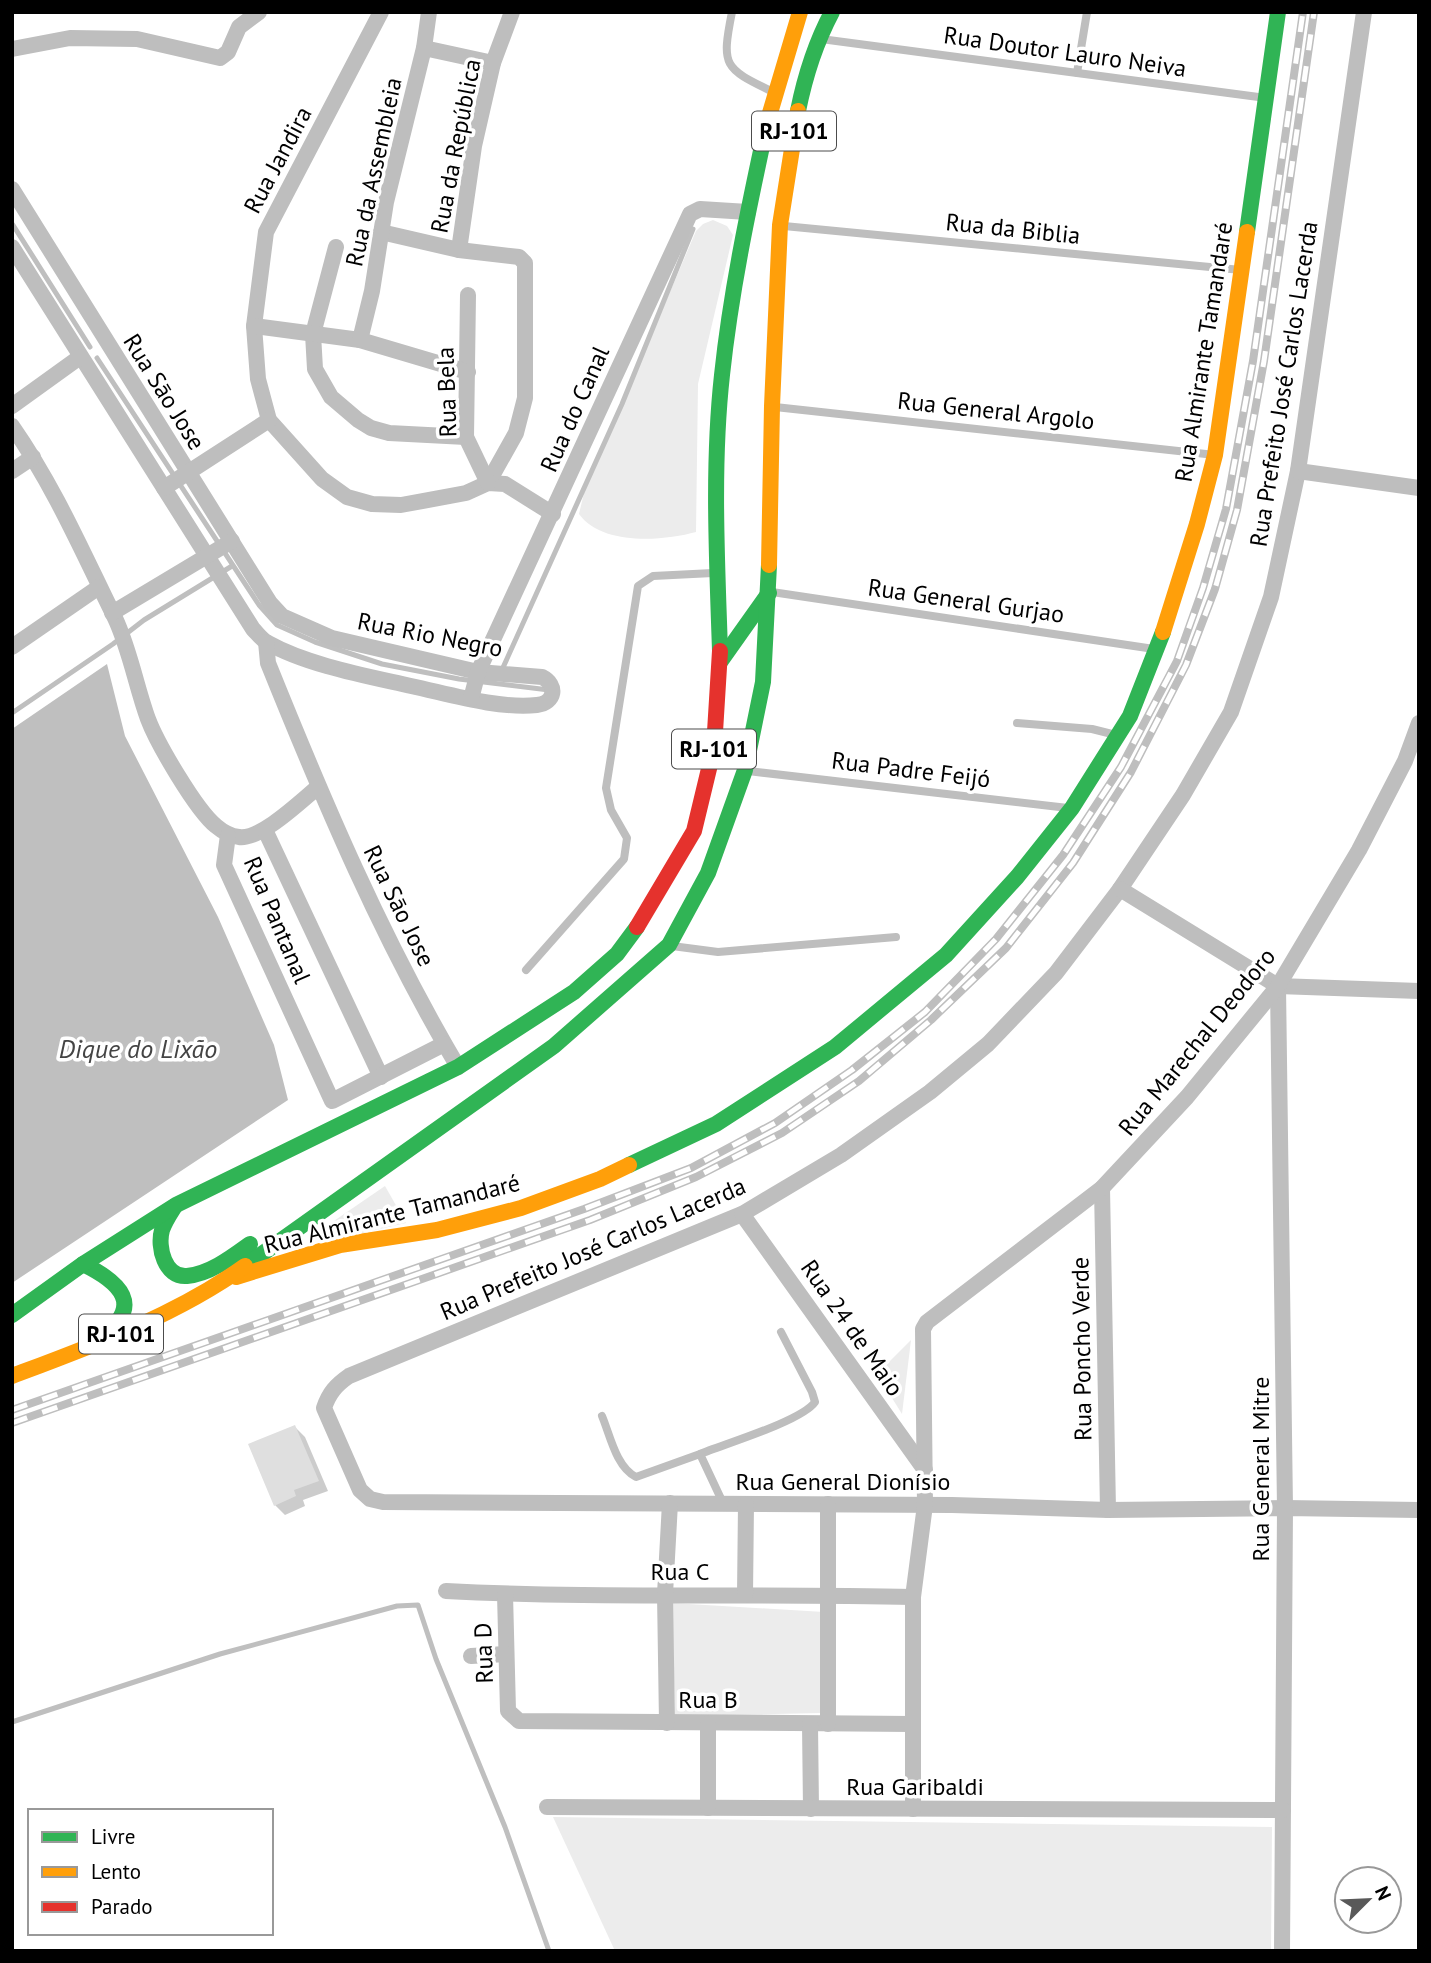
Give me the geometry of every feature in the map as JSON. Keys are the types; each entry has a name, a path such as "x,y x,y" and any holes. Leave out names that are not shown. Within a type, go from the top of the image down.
{"main road":[{"name":"RJ-101","path":"12,1377 125,1333 225,1281 554,1046 669,945 708,873 745,770 763,682 769,592 772,406 780,225 791,144 804,81 818,38 832,12"},
{"name":"Rua Almirante Tamandaré","path":"225,1281 340,1245 437,1230 521,1208 600,1178 716,1124 835,1047 946,955 1017,877 1072,808 1130,716 1157,649 1197,524 1215,455 1278,12"},
{"name":"RJ-101","path":"12,1315 83,1264 176,1205 458,1068 574,992 617,954 644,917 694,831 714,748 720,662 715,507 722,375 748,212 775,93 798,15"},
{"path":"720,662 769,592"},
{"path":"176,1205 164,1223 160,1243 171,1272 188,1276 225,1260 301,1213 364,1182"},
{"path":"58,1359 114,1329 122,1320 124,1296 117,1285 105,1275 83,1264"}],"street":[{"path":"12,49 70,38 137,39 220,58 228,52 239,27 259,12"},
{"name":"Rua Jandira","path":"382,12 266,232 254,326 258,379 270,420 322,479 347,497 372,504 401,505 466,493 488,483"},
{"name":"Rua da Assembleia","path":"360,340 372,291 386,202 424,48 429,12"},
{"name":"Rua da República","path":"459,250 474,146 494,63 512,12"},
{"name":"Rua Prefeito José Carlos Lacerda","path":"324,1408 337,1384 349,1376 742,1213 841,1155 930,1092 988,1044 1056,973 1120,889 1183,795 1231,712 1270,597 1298,471 1364,12"},
{"path":"424,48 494,63"},
{"name":"Rua Sāo Jose","path":"12,189 186,473 218,551 240,585 270,603 282,616"},
{"name":"Rua do Canal","path":"483,682 553,514 690,214 700,209 748,212"},
{"path":"381,232 459,250 519,257 524,263 525,398 516,433 488,483 505,484 553,514"},
{"name":"Rua Sāo Jose","path":"12,247 165,488 218,551 240,585 253,629 266,642 298,656 359,674 483,682 519,705 548,702"},
{"path":"336,247 313,334 315,369 331,397 371,428 389,433 467,437"},
{"name":"Rua Bela","path":"468,295 467,437 488,483"},
{"path":"254,326 360,340 468,372"},
{"path":"12,406 80,357"},
{"path":"165,488 270,420"},
{"name":"Rua Pantanal","path":"12,426 33,457 113,616 127,649 149,722 183,783 213,825 228,835 224,864 332,1101 444,1044"},
{"path":"12,471 33,457"},
{"path":"1298,471 1419,488"},
{"path":"113,616 218,551"},
{"path":"12,647 99,587"},
{"name":"Rua Rio Negro","path":"282,616 332,639 483,682 534,675 549,681 553,696 548,702"},
{"name":"Rua Sāo Jose","path":"266,642 268,663 318,787 373,910 458,1068"},
{"name":"Rua Marechal Deodoro","path":"925,1470 922,1336 927,1322 1102,1188 1187,1097 1278,986 1359,850 1405,761 1419,723"},
{"path":"228,835 243,838 265,830 318,787"},
{"path":"265,830 381,1077"},
{"path":"1120,889 1278,986 1419,991"},
{"name":"Rua General Mitre","path":"1278,986 1285,1508 1282,1951"},
{"name":"Rua Poncho Verde","path":"1102,1188 1108,1510"},
{"name":"Rua 24 de Maio","path":"742,1213 925,1470"},
{"name":"Rua General Dionísio","path":"324,1408 360,1490 370,1499 383,1502 925,1505 1108,1510 1419,1510"},
{"path":"913,1810 913,1597 925,1505 925,1470"},
{"path":"667,1723 665,1594 670,1503"},
{"path":"745,1595 746,1504"},
{"path":"828,1504 828,1724"},
{"name":"Rua C","path":"446,1591 505,1594 913,1597"},
{"name":"Rua D","path":"505,1594 508,1711"},
{"path":"471,1656 506,1654"},
{"name":"Rua B","path":"508,1711 519,1721 912,1724"},
{"path":"708,1723 708,1808"},
{"path":"810,1724 811,1809"},
{"name":"Rua Garibaldi","path":"547,1807 1283,1810"}],"lane":[{"path":"732,12 726,55 730,66 737,74 775,93"},
{"path":"1077,73 1087,12"},
{"name":"Rua Doutor Lauro Neiva","path":"818,38 1265,98"},
{"name":"Rua da Biblia","path":"780,225 1241,271"},
{"name":"Rua General Argolo","path":"772,406 1215,455"},
{"path":"526,970 624,859 627,838 611,810 606,788 638,586 653,576 716,573"},
{"name":"Rua General Gurjao","path":"769,592 1157,649"},
{"path":"1017,723 1092,729 1119,736"},
{"name":"Rua Padre Feijó","path":"745,770 1072,808"},
{"path":"669,945 718,952 896,937"},
{"path":"602,1416 618,1458 627,1473 636,1477 784,1422 810,1409 815,1402 781,1332"},
{"path":"700,1454 723,1503"}],"shaded area":[{"path":"713,220 727,226 733,235 698,384 696,532 651,539 602,532 579,514 584,493 696,231"},
{"path":"385,1186 406,1223 332,1240 322,1237 328,1225"},
{"path":"911,1340 902,1414 877,1374"},
{"path":"672,1603 824,1612 822,1713 675,1716"},
{"path":"553,1817 1272,1827 1271,1951 615,1951"}],"water":[{"name":"Dique do Lixão","path":"107,664 125,736 218,917 274,1045 288,1100 12,1283 12,729"}],"building":[{"path":"295,1425 319,1481 294,1490 296,1496 274,1506 248,1444"}],"waterway":[{"path":"13,225 90,347"},
{"path":"501,672 622,404 693,229"},
{"path":"97,358 259,605 277,625 315,642 382,664 459,679 549,690"},
{"path":"12,713 144,620 232,566"},
{"path":"12,1722 220,1654 397,1606 418,1605 436,1659 505,1827 549,1951"}],"railway":[{"path":"12,1410 584,1209 691,1168 775,1123 852,1070 925,1012 996,939 1063,855 1121,767 1177,661 1203,588 1226,509 1253,361 1303,12"},
{"path":"12,1423 590,1220 696,1177 782,1133 859,1081 931,1020 1006,948 1073,863 1131,772 1186,665 1215,589 1237,510 1264,361 1314,12"}],"traffic: fast":[{"path":"798,111 811,60 832,12"},
{"path":"1247,232 1278,12"},
{"path":"720,651 716,513 719,409 735,280 767,123"},
{"path":"245,1266 554,1046 669,945 708,873 745,770 763,682 769,565"},
{"path":"720,662 769,593"},
{"path":"629,1165 716,1124 835,1047 946,955 1017,877 1072,808 1130,716 1163,632"},
{"path":"12,1315 83,1264 176,1205 458,1067 574,992 617,954 637,927"},
{"path":"175,1206 163,1227 161,1237 164,1260 173,1272 179,1275 196,1275 250,1244"},
{"path":"83,1264 108,1279 122,1296 122,1315 101,1336"}],"traffic: slow":[{"path":"767,123 800,12"},
{"path":"769,565 772,406 780,225 798,111"},
{"path":"1163,632 1197,524 1215,455 1247,232"},
{"path":"236,1277 340,1245 437,1230 521,1208 600,1179 629,1165"},
{"path":"12,1376 162,1315 245,1266"}],"traffic: jam":[{"path":"637,927 694,831 714,748 720,651"}]}
